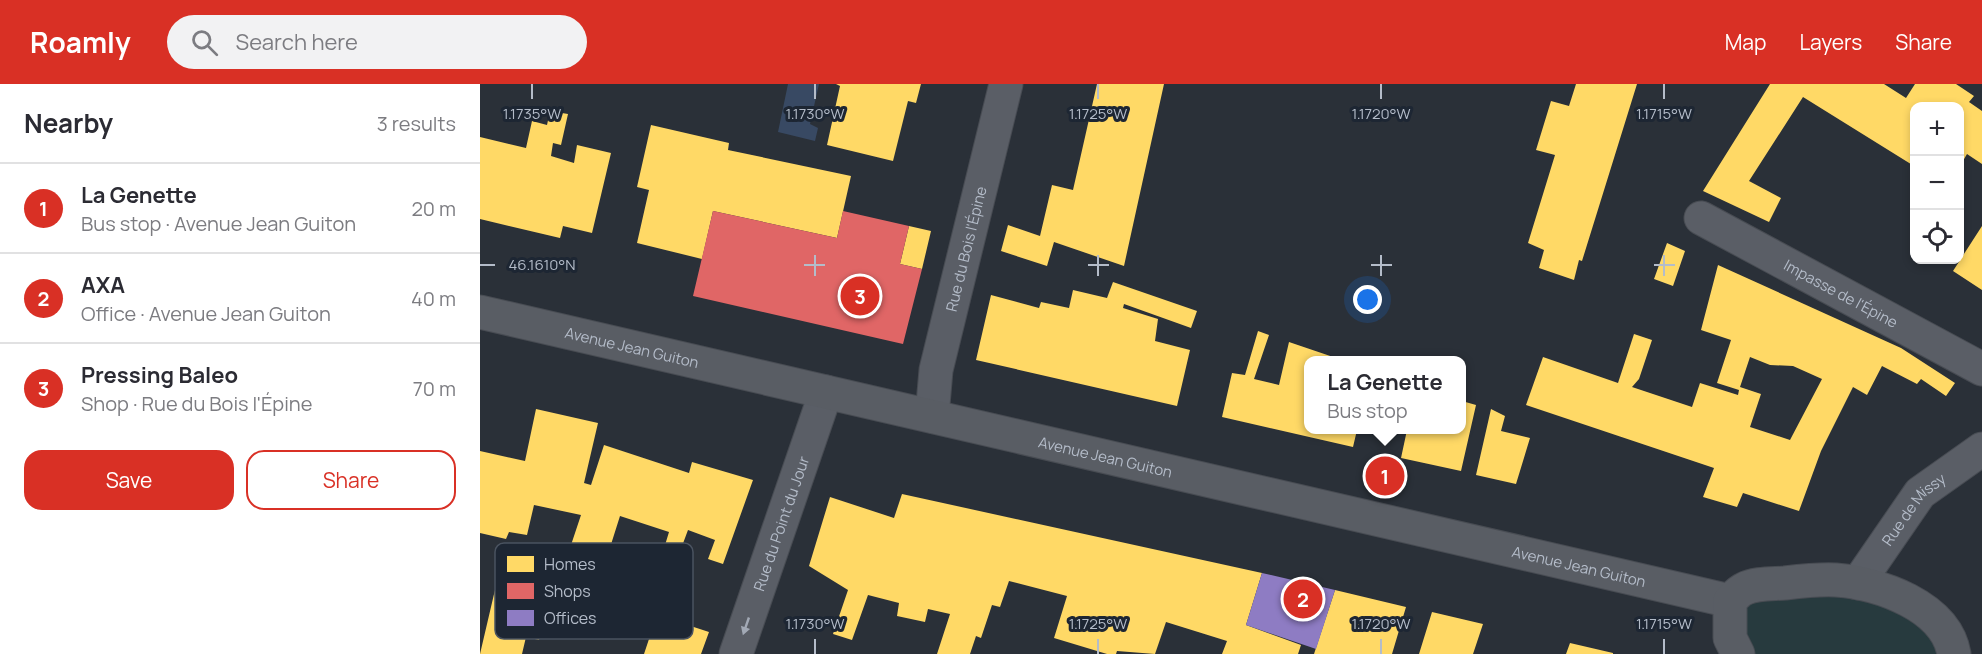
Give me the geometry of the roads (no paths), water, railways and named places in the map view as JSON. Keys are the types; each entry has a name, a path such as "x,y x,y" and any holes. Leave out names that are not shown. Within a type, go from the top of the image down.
{"main road":[{"name":"Avenue Jean Guiton","path":"480,312 1730,601"},
{"path":"1738,654 1730,638 1730,601 1744,589 1771,584 1835,580 1858,583 1898,596 1925,611 1944,628 1954,654"}],"street":[{"name":"Rue du Bois l'Épine","path":"932,416 936,370 1006,84"},
{"name":"Impasse de l'Épine","path":"1701,218 1982,369"},
{"name":"Rue du Point du Jour","path":"736,654 826,392"},
{"name":"Rue de Missy","path":"1858,583 1920,493 1982,449"}],"water":[{"path":"788,84 819,84 810,124 818,128 815,141 778,132"}],"place":[{"name":"Pressing Baleo","path":"860,296"},
{"name":"La Genette","path":"1385,476"},
{"name":"AXA","path":"1303,599"}]}
